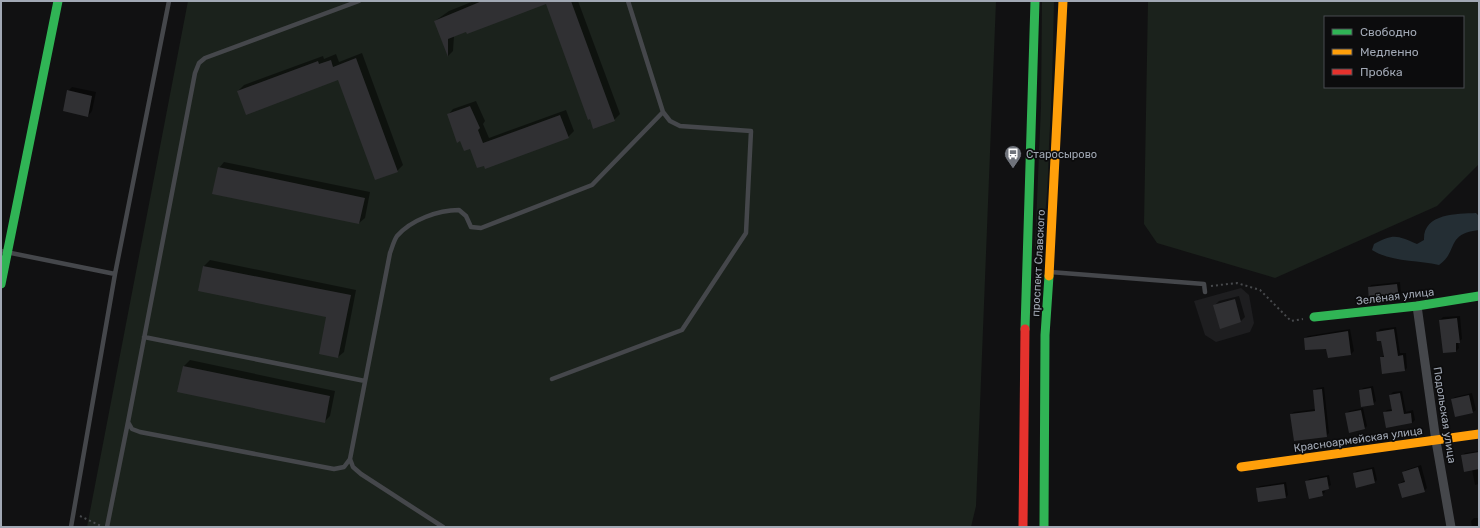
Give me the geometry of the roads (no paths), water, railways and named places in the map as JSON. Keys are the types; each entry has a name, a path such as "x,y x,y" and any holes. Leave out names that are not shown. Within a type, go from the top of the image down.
{"main road":[{"path":"1,284 4,251 58,1"},
{"name":"проспект Славского","path":"1023,527 1025,274 1035,1"},
{"name":"проспект Славского","path":"1044,527 1045,335 1057,140 1063,1"},
{"name":"Зелёная улица","path":"1314,317 1417,306 1479,296"},
{"name":"Красноармейская улица","path":"1241,468 1479,434"},
{"path":"1016,527 1023,488"},
{"path":"1044,490 1047,527"}],"street":[{"name":"Подольская улица","path":"1417,306 1436,441 1451,527"}],"lane":[{"path":"71,527 115,274 169,1"},
{"path":"107,527 195,73 199,63 205,58 359,1"},
{"path":"552,379 682,330 746,233 751,131 680,126 670,121 663,112 628,1"},
{"path":"128,422 132,429 140,432 334,469 344,467 350,459 390,253 396,237 410,224 448,210 459,210 466,216 471,227 481,228 592,185 663,112"},
{"path":"4,251 115,274"},
{"path":"1049,272 1204,284 1204,289"},
{"path":"144,336 365,381"},
{"path":"350,459 353,467 361,474 443,527"}],"place":[{"name":"Старосырово","path":"1013,169"}]}
